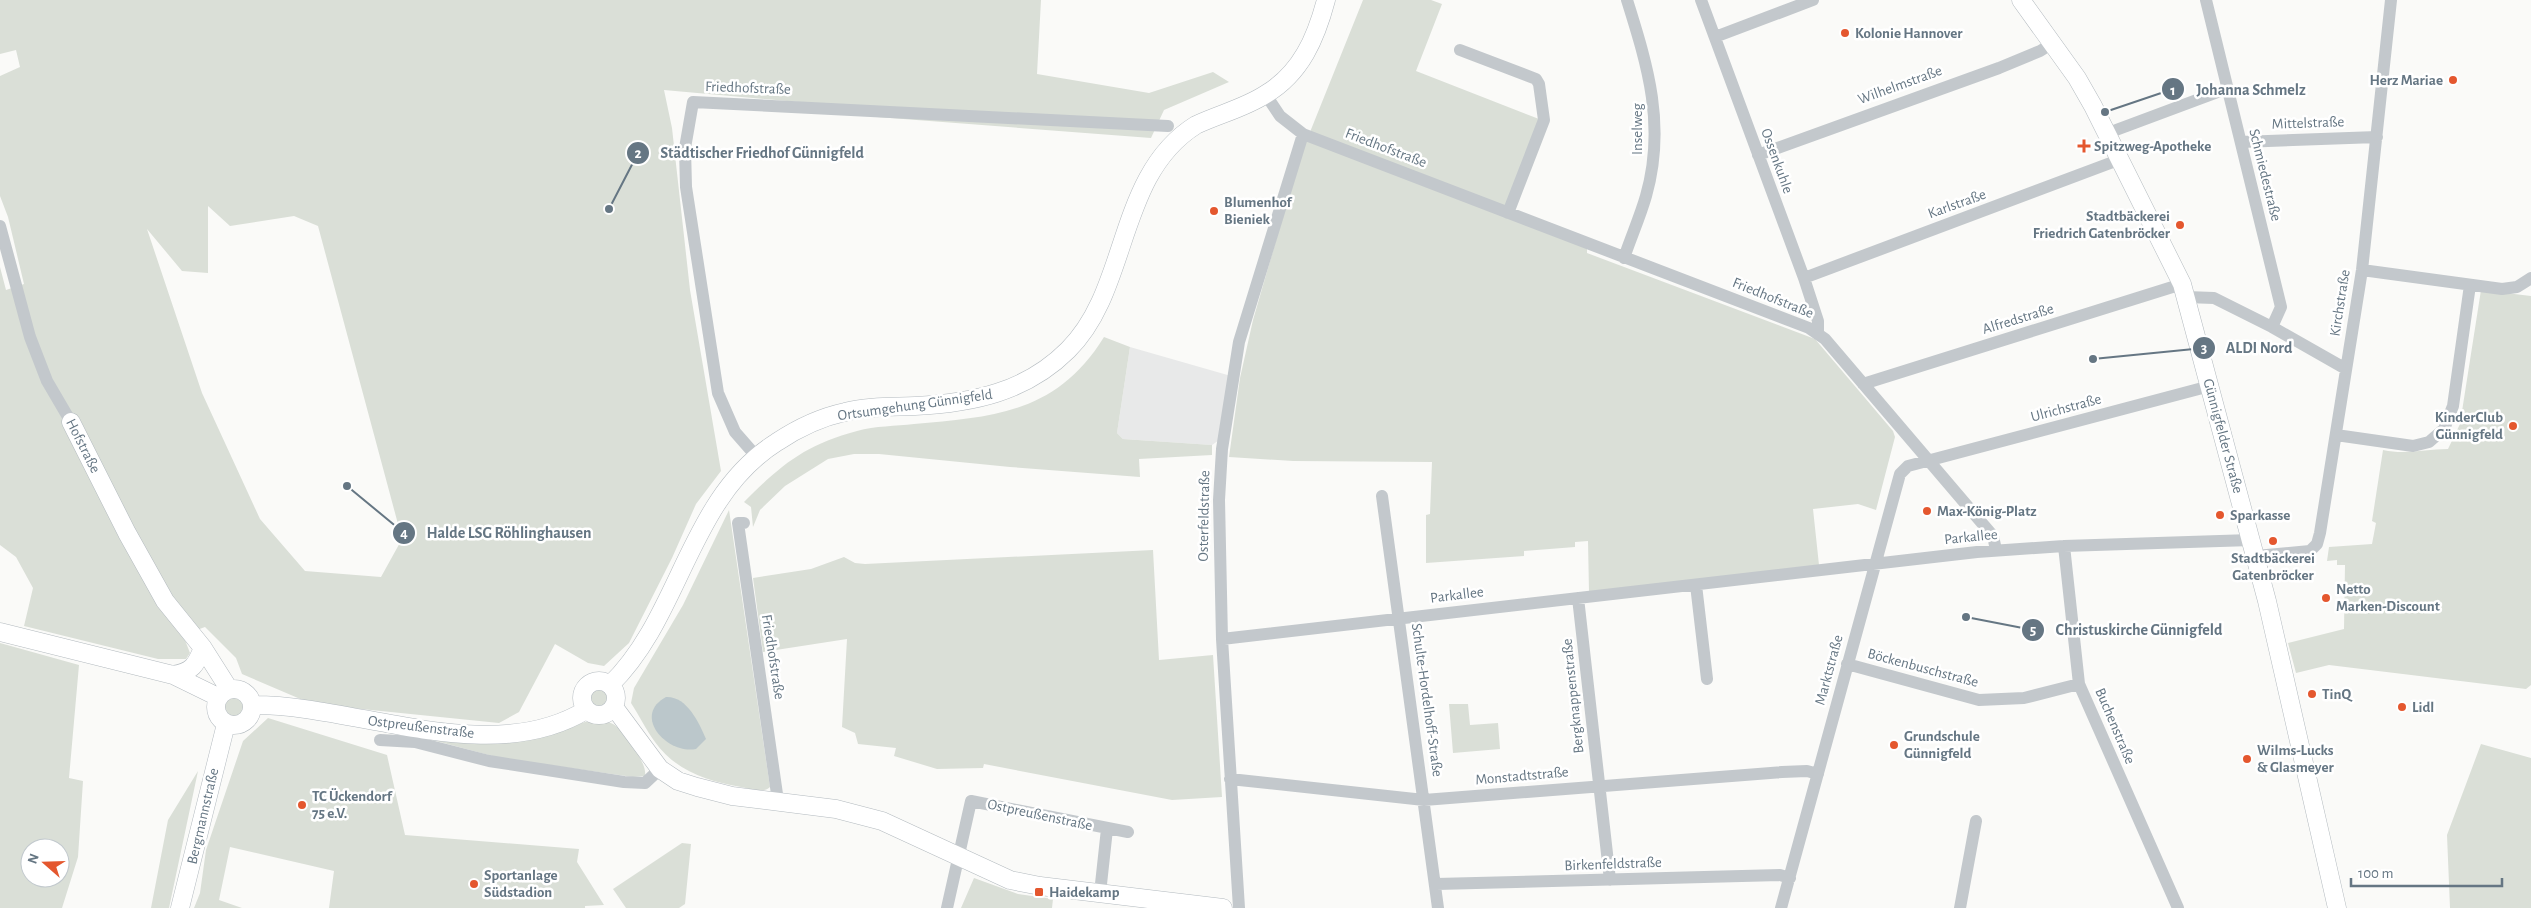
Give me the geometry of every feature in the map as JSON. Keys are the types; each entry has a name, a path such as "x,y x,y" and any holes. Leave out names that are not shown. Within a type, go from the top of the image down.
{"street":[{"name":"Ortsumgehung Günnigfeld","path":"610,685 639,649 716,504 736,475 756,456 797,430 846,411 876,407 927,405 982,398 1029,381 1051,366 1070,349 1099,303 1140,193 1162,155 1196,125 1266,95 1281,84 1302,61 1311,47 1326,0"},
{"name":"Inselweg","path":"1624,258 1646,196 1653,164 1656,126 1652,84 1627,0"},
{"name":"Ossenkuhle","path":"1701,0 1804,278 1818,320 1818,334"},
{"path":"1714,37 1813,0"},
{"name":"Schmiedestraße","path":"2206,0 2226,89 2281,307 2272,327"},
{"name":"Kirchstraße","path":"2253,548 2310,552 2317,544 2362,270 2391,0"},
{"name":"Günnigfelder Straße","path":"2027,2 2076,78 2108,133 2184,291 2253,548 2337,908"},
{"name":"Wilhelmstraße","path":"1758,155 1999,68 2040,51 2053,43"},
{"path":"1460,50 1536,79 1540,84 1544,120 1508,213"},
{"path":"2108,133 2226,89"},
{"name":"Friedhofstraße","path":"1266,95 1280,116 1303,134 1809,328 1825,339 1931,461 1994,536 1996,550"},
{"name":"Friedhofstraße","path":"756,456 735,432 718,393 686,187 685,148 694,102 1168,126"},
{"name":"Osterfeldstraße","path":"1239,908 1222,640 1219,500 1222,450 1242,333 1303,134"},
{"name":"Mittelstraße","path":"2240,142 2377,137"},
{"name":"Karlstraße","path":"1804,278 2121,159"},
{"name":"Hofstraße","path":"0,226 30,337 48,380 127,533 165,601 203,648 224,693"},
{"path":"2362,270 2502,290 2517,287 2531,278"},
{"path":"2336,435 2413,446 2429,442 2444,429 2453,406 2470,285"},
{"name":"Alfredstraße","path":"1863,384 2184,291 2214,298 2272,327 2346,369"},
{"name":"Ulrichstraße","path":"1931,461 2210,386"},
{"name":"Marktstraße","path":"1781,908 1900,474 1908,466 1931,461"},
{"name":"Schulte-Hordelhoff-Straße","path":"1382,496 1438,908"},
{"name":"Friedhofstraße","path":"744,523 738,523 778,801"},
{"name":"Parkallee","path":"1222,640 1996,550 2064,546 2253,548"},
{"name":"Buchenstraße","path":"2064,546 2079,684 2178,908"},
{"path":"1696,585 1707,679"},
{"name":"Bergknappenstraße","path":"1578,598 1610,880"},
{"path":"0,632 173,675 224,693 241,690 250,699 252,705 247,720 237,725 226,724 221,720 216,709 224,693"},
{"path":"173,675 186,673 193,667 203,648"},
{"name":"Böckenbuschstraße","path":"1847,664 1979,700 2024,698 2079,684"},
{"path":"614,708 600,716 586,710 582,694 588,685 599,681 610,685 616,698 614,708 660,769 678,781 713,792 836,809 882,821 1010,880 1223,908"},
{"name":"Ostpreußenstraße","path":"252,705 282,705 434,730 500,734 538,729 576,716 586,710"},
{"name":"Bergmannstraße","path":"180,908 226,724"},
{"name":"Ostpreußenstraße","path":"380,740 415,742 509,765 632,783 645,783 660,769"},
{"name":"Monstadtstraße","path":"1230,779 1424,800 1782,772 1807,771 1818,774"},
{"name":"Ostpreußenstraße","path":"958,856 971,801 1128,832"},
{"path":"1960,908 1976,821"},
{"name":"Ostpreußenstraße","path":"1100,893 1107,829"},
{"path":"947,908 958,856"},
{"name":"Birkenfeldstraße","path":"1436,884 1780,875 1790,878"}],"shaded area":[{"path":"0,0 1041,0 1037,74 1149,93 1213,72 1229,82 1164,110 1151,138 877,117 876,109 664,90 672,128 690,290 721,471 696,504 672,558 629,643 604,666 588,663 555,644 519,712 499,723 312,704 242,674 236,658 205,627 183,635 190,653 186,659 158,659 24,626 33,588 16,557 0,545 0,267 6,290 24,284 8,217 0,196 0,76 20,67 16,50 0,54","holes":["208,206 230,226 294,216 318,226 402,539 381,577 305,571 260,519 202,393 147,229 182,271 208,273"]},
{"path":"1363,0 1431,0 1442,4 1416,71 1539,119 1503,215 1587,248 1587,253 1815,339 1893,431 1895,437 1876,510 1858,504 1813,509 1819,565 1589,592 1588,541 1575,542 1575,547 1524,551 1524,556 1426,563 1426,515 1430,514 1432,462 1293,461 1229,457 1240,378 1253,320 1279,230 1306,142"},
{"path":"2481,290 2531,296 2531,685 2526,689 2329,665 2296,673 2288,643 2344,629 2345,565 2337,565 2337,560 2327,561 2329,547 2372,544 2376,523 2372,521 2383,450 2408,452 2448,449 2460,424"},
{"path":"1104,337 1130,347 1117,433 1123,439 1212,445 1212,455 1139,459 1140,477 879,454 854,454 828,459 785,486 760,510 753,527 751,507 744,502 770,477 808,450 864,429 971,418 1021,406 1044,396 1066,382 1086,362"},
{"path":"1130,347 1231,376 1222,438 1212,445 1123,439 1117,433"},
{"path":"729,510 770,787 760,791 716,782 682,767 663,752 655,742 631,703 634,688 683,605"},
{"path":"1153,550 1159,660 1213,655 1222,797 1172,800 984,764 983,768 937,769 894,756 896,748 858,744 855,733 842,727 847,639 763,652 753,578 811,569 844,557 855,563 865,564"},
{"path":"0,643 79,665 69,778 83,781 78,857 70,882 70,838 20,838 20,888 68,888 62,908 0,908"},
{"path":"599,689 605,692 608,698 605,704 599,707 593,704 590,698 593,692"},
{"path":"233,696 241,699 244,707 241,715 233,718 225,715 222,707 225,699"},
{"path":"666,697 680,701 696,718 706,739 696,749 685,749 675,746 657,732 652,714 656,705"},
{"path":"1449,704 1468,704 1470,725 1498,723 1500,749 1453,753"},
{"path":"268,718 387,755 405,835 579,849 577,862 604,905 585,906 585,908 329,908 334,871 230,847 219,900 242,908 194,908 200,893 206,850 243,741"},
{"path":"585,722 607,722 618,727 639,756 643,764 645,776 633,777 500,758 406,733 505,742 542,736"},
{"path":"2481,744 2531,758 2531,908 2450,908 2447,835"},
{"path":"198,771 169,908 151,908 168,820"},
{"path":"682,843 691,844 685,904 679,908 626,908 613,889"},
{"path":"974,878 1018,894 1053,899 1052,908 961,908"}],"place":[{"name":"Kolonie Hannover","path":"1845,33"},
{"name":"Herz Mariae","path":"2453,80"},
{"name":"Johanna Schmelz","path":"2105,112"},
{"name":"Spitzweg-Apotheke","path":"2084,146"},
{"name":"Städtischer Friedhof Günnigfeld","path":"609,209"},
{"name":"Blumenhof Bieniek","path":"1214,211"},
{"name":"Stadtbäckerei Friedrich Gatenbröcker","path":"2180,225"},
{"name":"ALDI Nord","path":"2093,359"},
{"name":"KinderClub Günnigfeld","path":"2513,426"},
{"name":"Halde LSG Röhlinghausen","path":"347,486"},
{"name":"Max-König-Platz","path":"1927,511"},
{"name":"Sparkasse","path":"2220,515"},
{"name":"Stadtbäckerei Gatenbröcker","path":"2273,541"},
{"name":"Netto Marken-Discount","path":"2326,598"},
{"name":"Christuskirche Günnigfeld","path":"1966,617"},
{"name":"TinQ","path":"2312,694"},
{"name":"Lidl","path":"2402,707"},
{"name":"Grundschule Günnigfeld","path":"1894,745"},
{"name":"Wilms-Lucks & Glasmeyer","path":"2247,759"},
{"name":"TC Ückendorf 75 e.V.","path":"302,805"},
{"name":"Sportanlage Südstadion","path":"474,884"},
{"name":"Haidekamp","path":"1039,892"}]}
